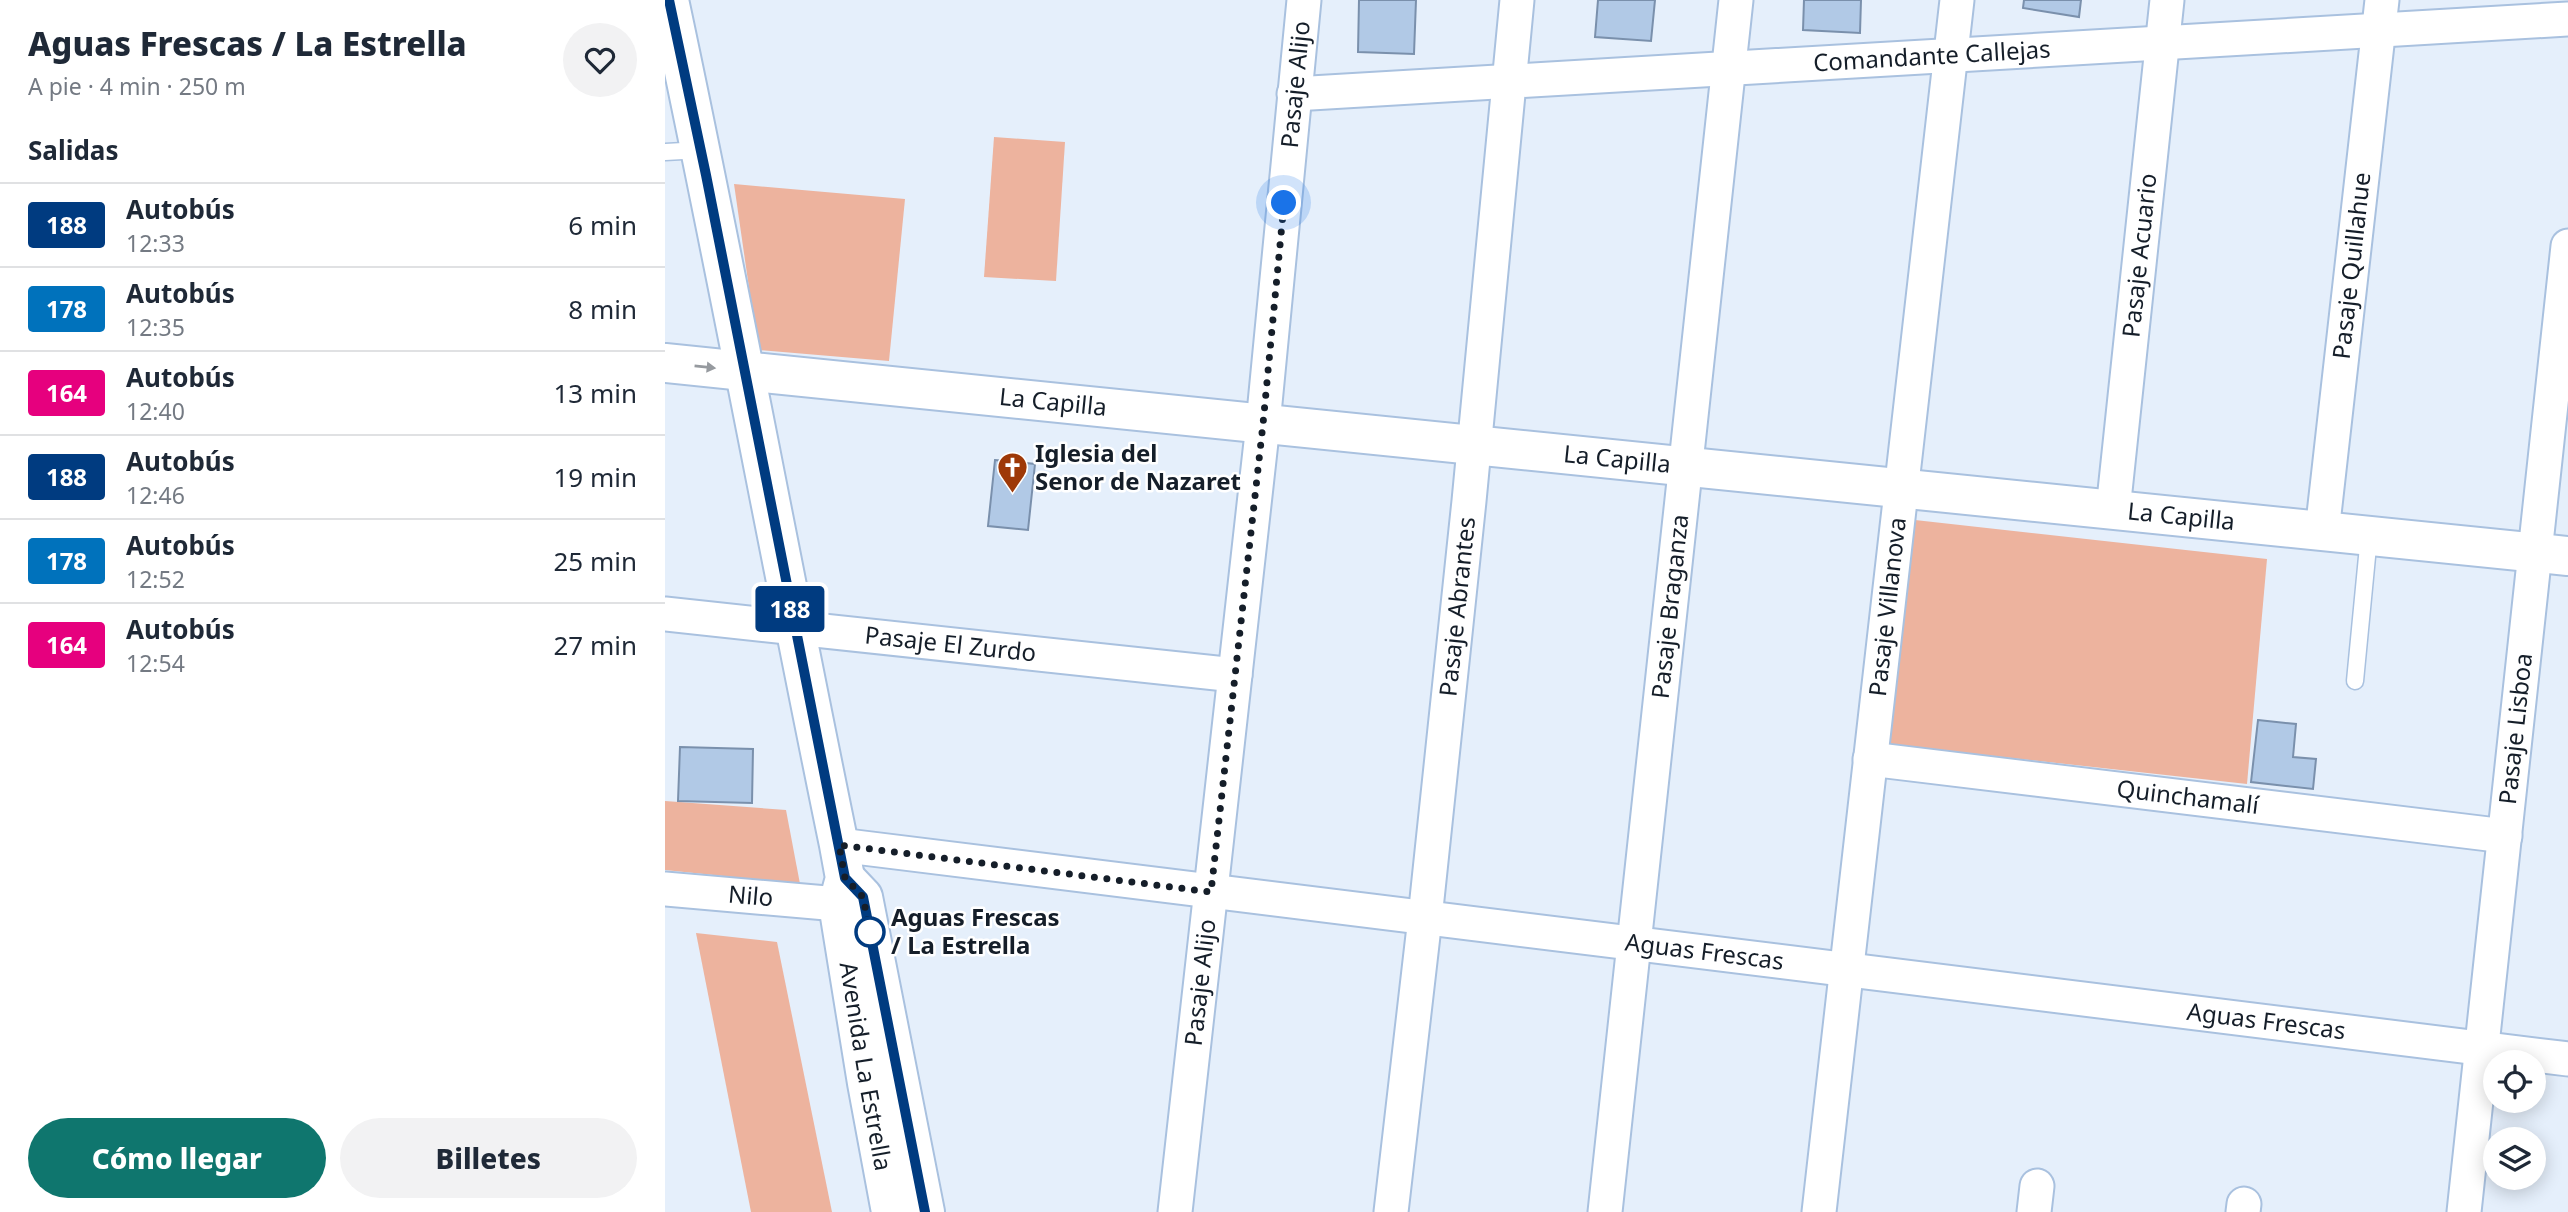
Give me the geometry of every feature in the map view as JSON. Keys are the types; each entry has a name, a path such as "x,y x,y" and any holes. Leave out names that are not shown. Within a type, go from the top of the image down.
{"street":[{"name":"Avenida La Estrella","path":"669,0 683,151 745,372 840,876 867,1083 891,1212"},
{"name":"Pasaje Alijo","path":"1175,1212 1263,424 1304,0"},
{"name":"Pasaje Abrantes","path":"1391,1212 1475,446 1517,0"},
{"name":"Pasaje Braganza","path":"1605,1212 1736,0"},
{"name":"Pasaje Villanova","path":"1819,1212 1957,0"},
{"name":"Pasaje Acuario","path":"2113,510 2167,0"},
{"name":"Comandante Callejas","path":"1294,94 2163,43 2380,16 2568,19"},
{"name":"Pasaje Quillahue","path":"2322,532 2380,16"},
{"name":"Pasaje Lisboa","path":"2465,1212 2504,836 2551,555 2568,246"},
{"name":"La Capilla","path":"665,363 2551,555"},
{"name":"Pasaje El Zurdo","path":"665,614 1235,675"},
{"name":"Quinchamalí","path":"1870,759 2504,836"},
{"name":"Avenida La Estrella","path":"840,876 863,897 925,1212"},
{"name":"Aguas Frescas","path":"840,876 1211,892 2568,1059"},
{"name":"Nilo","path":"665,889 840,876"}],"lane":[{"path":"2355,681 2369,536"}],"shaded area":[{"path":"994,137 1065,142 1056,281 984,277"},
{"path":"734,184 905,199 889,361 758,350"},
{"path":"1915,520 2267,559 2247,784 1885,744"},
{"path":"665,801 786,810 800,884 665,870"},
{"path":"696,933 777,942 832,1212 751,1212"}],"building":[{"path":"1359,0 1416,0 1414,54 1358,52"},
{"path":"1598,0 1655,0 1651,41 1595,37"},
{"path":"1804,0 1861,0 1860,33 1803,30"},
{"path":"2024,0 2081,0 2079,17 2023,8"},
{"name":"Iglesia del Senor de Nazaret","path":"995,460 1035,464 1028,530 988,526"},
{"path":"2258,720 2296,724 2293,757 2316,759 2313,789 2251,782"},
{"path":"680,747 753,749 752,803 678,801"}],"bus line":[{"name":"188","path":"669,0 845,878 863,897 925,1212"}],"place":[{"name":"Iglesia del Senor de Nazaret","path":"1012,495"},
{"name":"Aguas Frescas / La Estrella","path":"870,932"}],"route":[{"path":"870,932 863,897 845,878 839,845 1211,892 1263,424 1284,203"}]}
